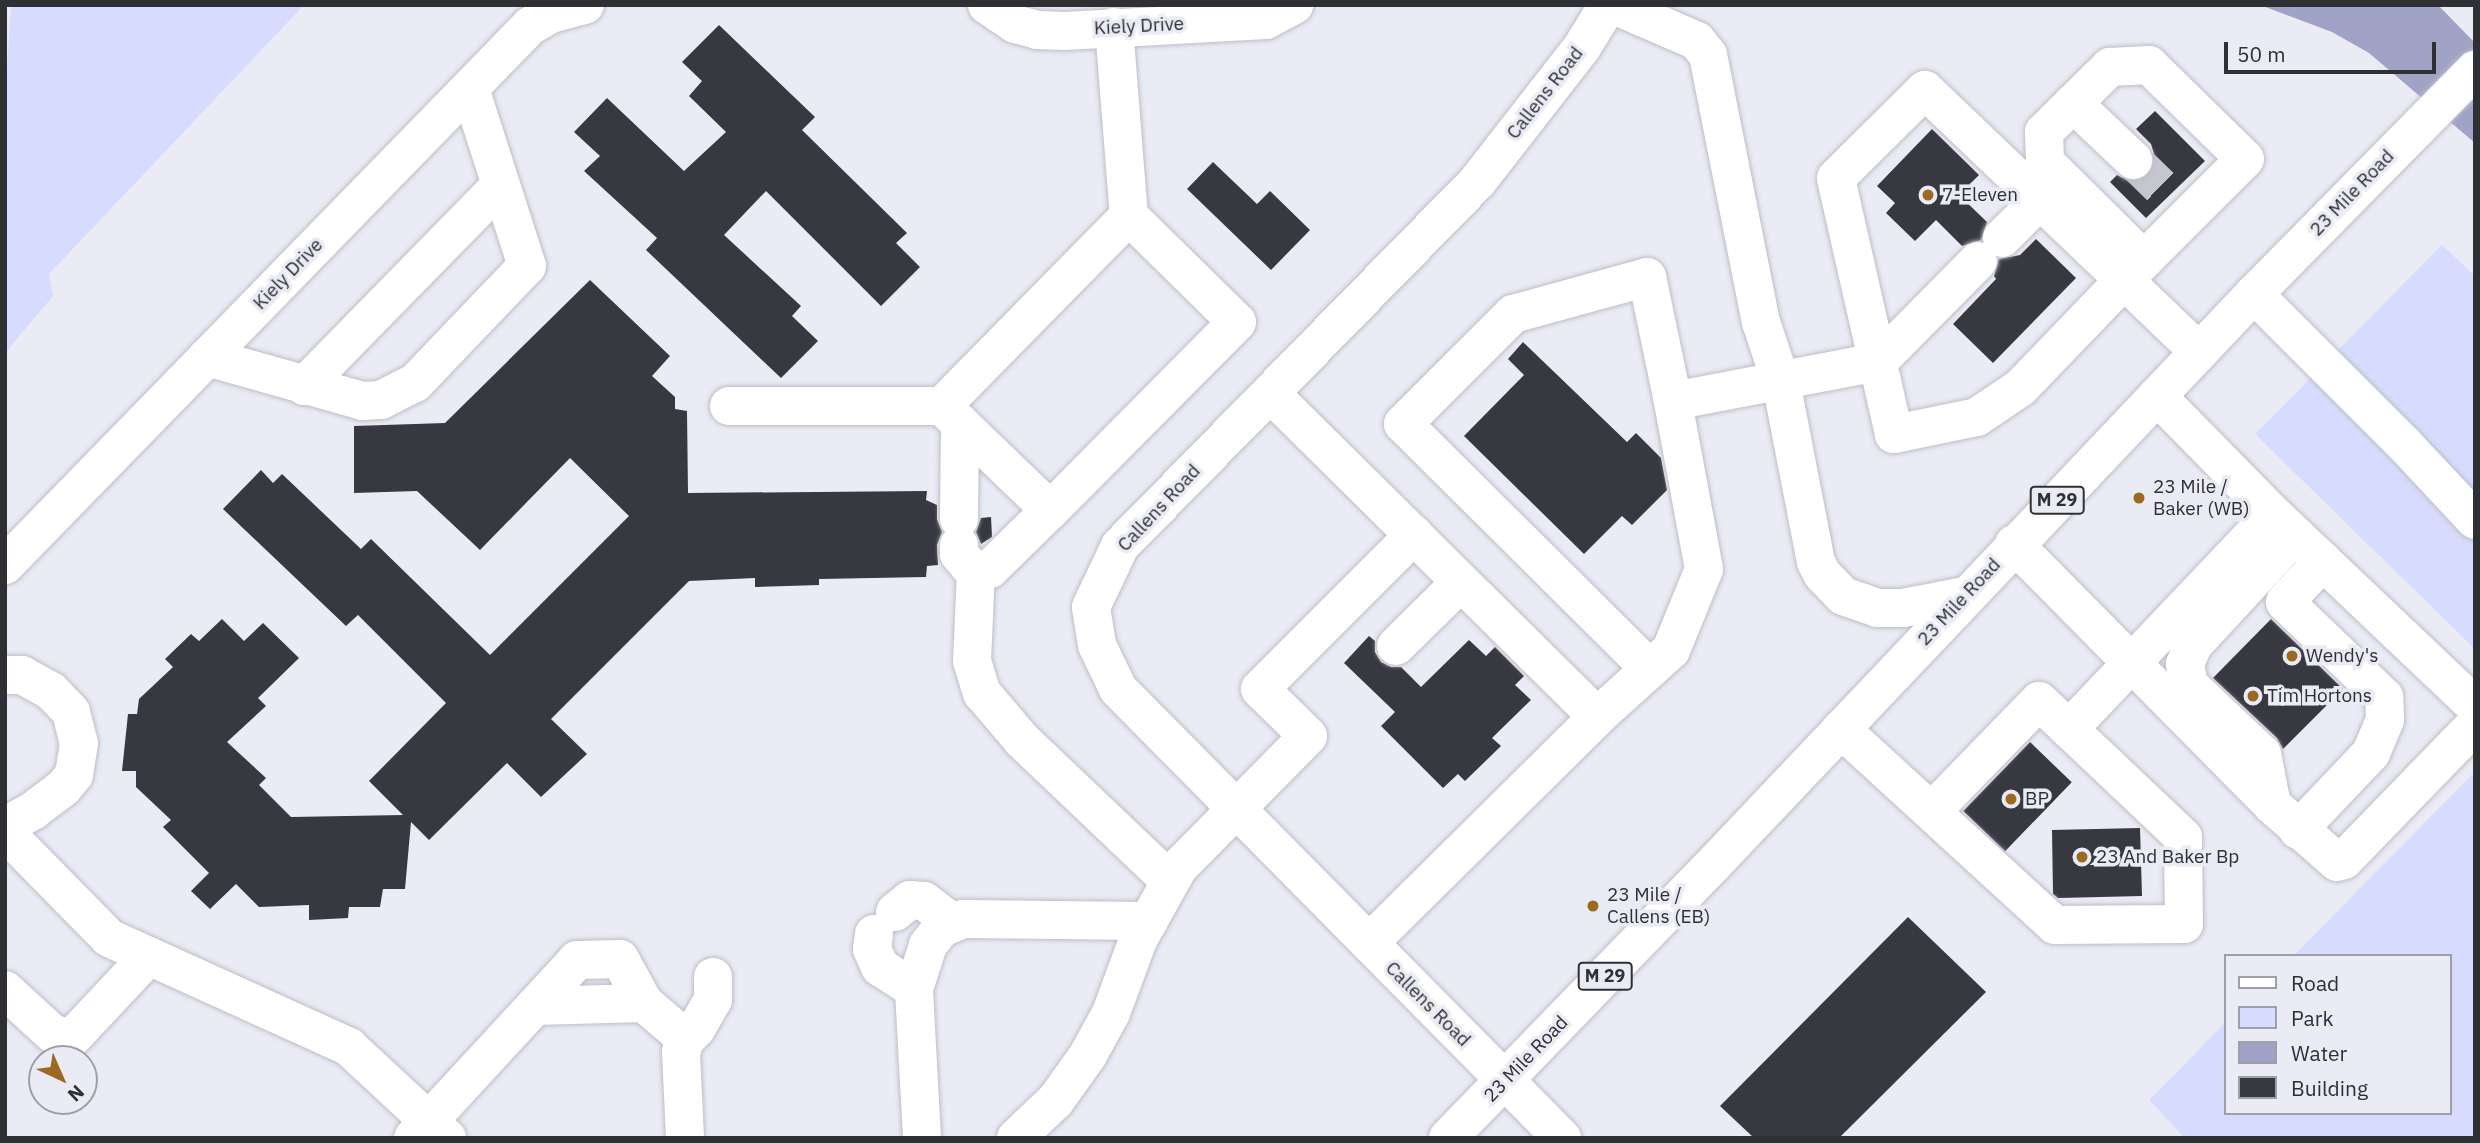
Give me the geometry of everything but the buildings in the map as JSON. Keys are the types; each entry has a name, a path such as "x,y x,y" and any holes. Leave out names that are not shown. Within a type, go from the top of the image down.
{"street":[{"name":"Kiely Drive","path":"5,565 530,26 551,14 585,5"},
{"name":"Kiely Drive","path":"987,5 1015,24 1037,30 1266,20 1294,5"},
{"name":"Callens Road","path":"1562,1138 1118,689 1097,645 1091,607 1120,546 1477,182 1582,47 1608,5"},
{"path":"1614,5 1697,41 1708,55 1761,322 1781,383 1816,562 1822,574 1843,596 1877,608 1903,608 1964,597"},
{"path":"965,545 990,569 1237,322 1129,216 1114,27"},
{"path":"2134,270 2040,200 1925,90 1836,178 1894,434 1977,417 2020,388 2134,270 2179,205 2245,159 2149,65 2109,67 2044,132 2045,162 2134,270 2199,352"},
{"name":"23 Mile Road","path":"1448,1138 2254,294 2475,70"},
{"path":"207,357 362,401 381,400 415,383 527,265 470,88"},
{"path":"2073,103 2133,160"},
{"path":"304,386 501,185"},
{"path":"1673,401 1781,383 1878,362 2040,200"},
{"path":"1129,216 951,415 965,545 972,661 982,693 1021,740 1170,881"},
{"path":"1369,943 1597,717 1671,650 1704,569 1647,277 1513,314 1403,425 1650,669"},
{"path":"2254,294 2404,444 2475,520"},
{"path":"1270,393 1597,717"},
{"path":"2157,396 2284,525 2475,706"},
{"path":"729,406 951,415 1050,510"},
{"path":"2069,729 2131,660 2284,525"},
{"path":"2284,525 2193,645 2185,664 2189,685 2262,754 2285,817"},
{"path":"1016,1138 1056,1100 1088,1055 1111,1013 1149,921 1178,868 1308,736 1260,689 1414,535"},
{"path":"2014,544 2330,859 2344,860 2475,725"},
{"path":"2285,817 2371,753 2385,720 2384,696 2285,602 2323,561"},
{"path":"1396,646 1461,582"},
{"path":"5,675 22,675 51,691 71,712 76,727 78,760 65,807 5,826"},
{"path":"1841,729 2054,925 2184,924 2183,837 2039,701 1932,811"},
{"path":"5,832 109,938 349,1047 430,1132 577,960 620,959 644,1003 686,1038"},
{"path":"914,989 880,967 872,949 885,923 910,900 924,901 953,923"},
{"path":"922,1138 914,989 928,945 942,928 963,919 1149,921"},
{"path":"5,990 53,1034 72,1038 149,957"},
{"path":"685,1138 681,1052 686,1038 696,1029 713,1000 713,977"}],"green space":[{"path":"11,5 304,5 49,274 53,296 5,353 5,99"},
{"path":"2442,245 2475,276 2475,649 2255,434"},
{"path":"2475,772 2475,1138 2185,1138 2149,1100 2224,1024 2224,1115 2452,1115 2452,954 2295,954"}],"water":[{"path":"2260,5 2438,5 2475,43 2475,143 2369,53 2332,32"}],"tunnel":[{"path":"2133,160 2169,195"}],"place":[{"name":"7-Eleven","path":"1928,195"},
{"name":"23 Mile / Baker (WB)","path":"2139,498"},
{"name":"Wendy's","path":"2292,656"},
{"name":"Tim Hortons","path":"2253,696"},
{"name":"BP","path":"2011,799"},
{"name":"23 And Baker Bp","path":"2082,857"},
{"name":"23 Mile / Callens (EB)","path":"1593,906"}]}
